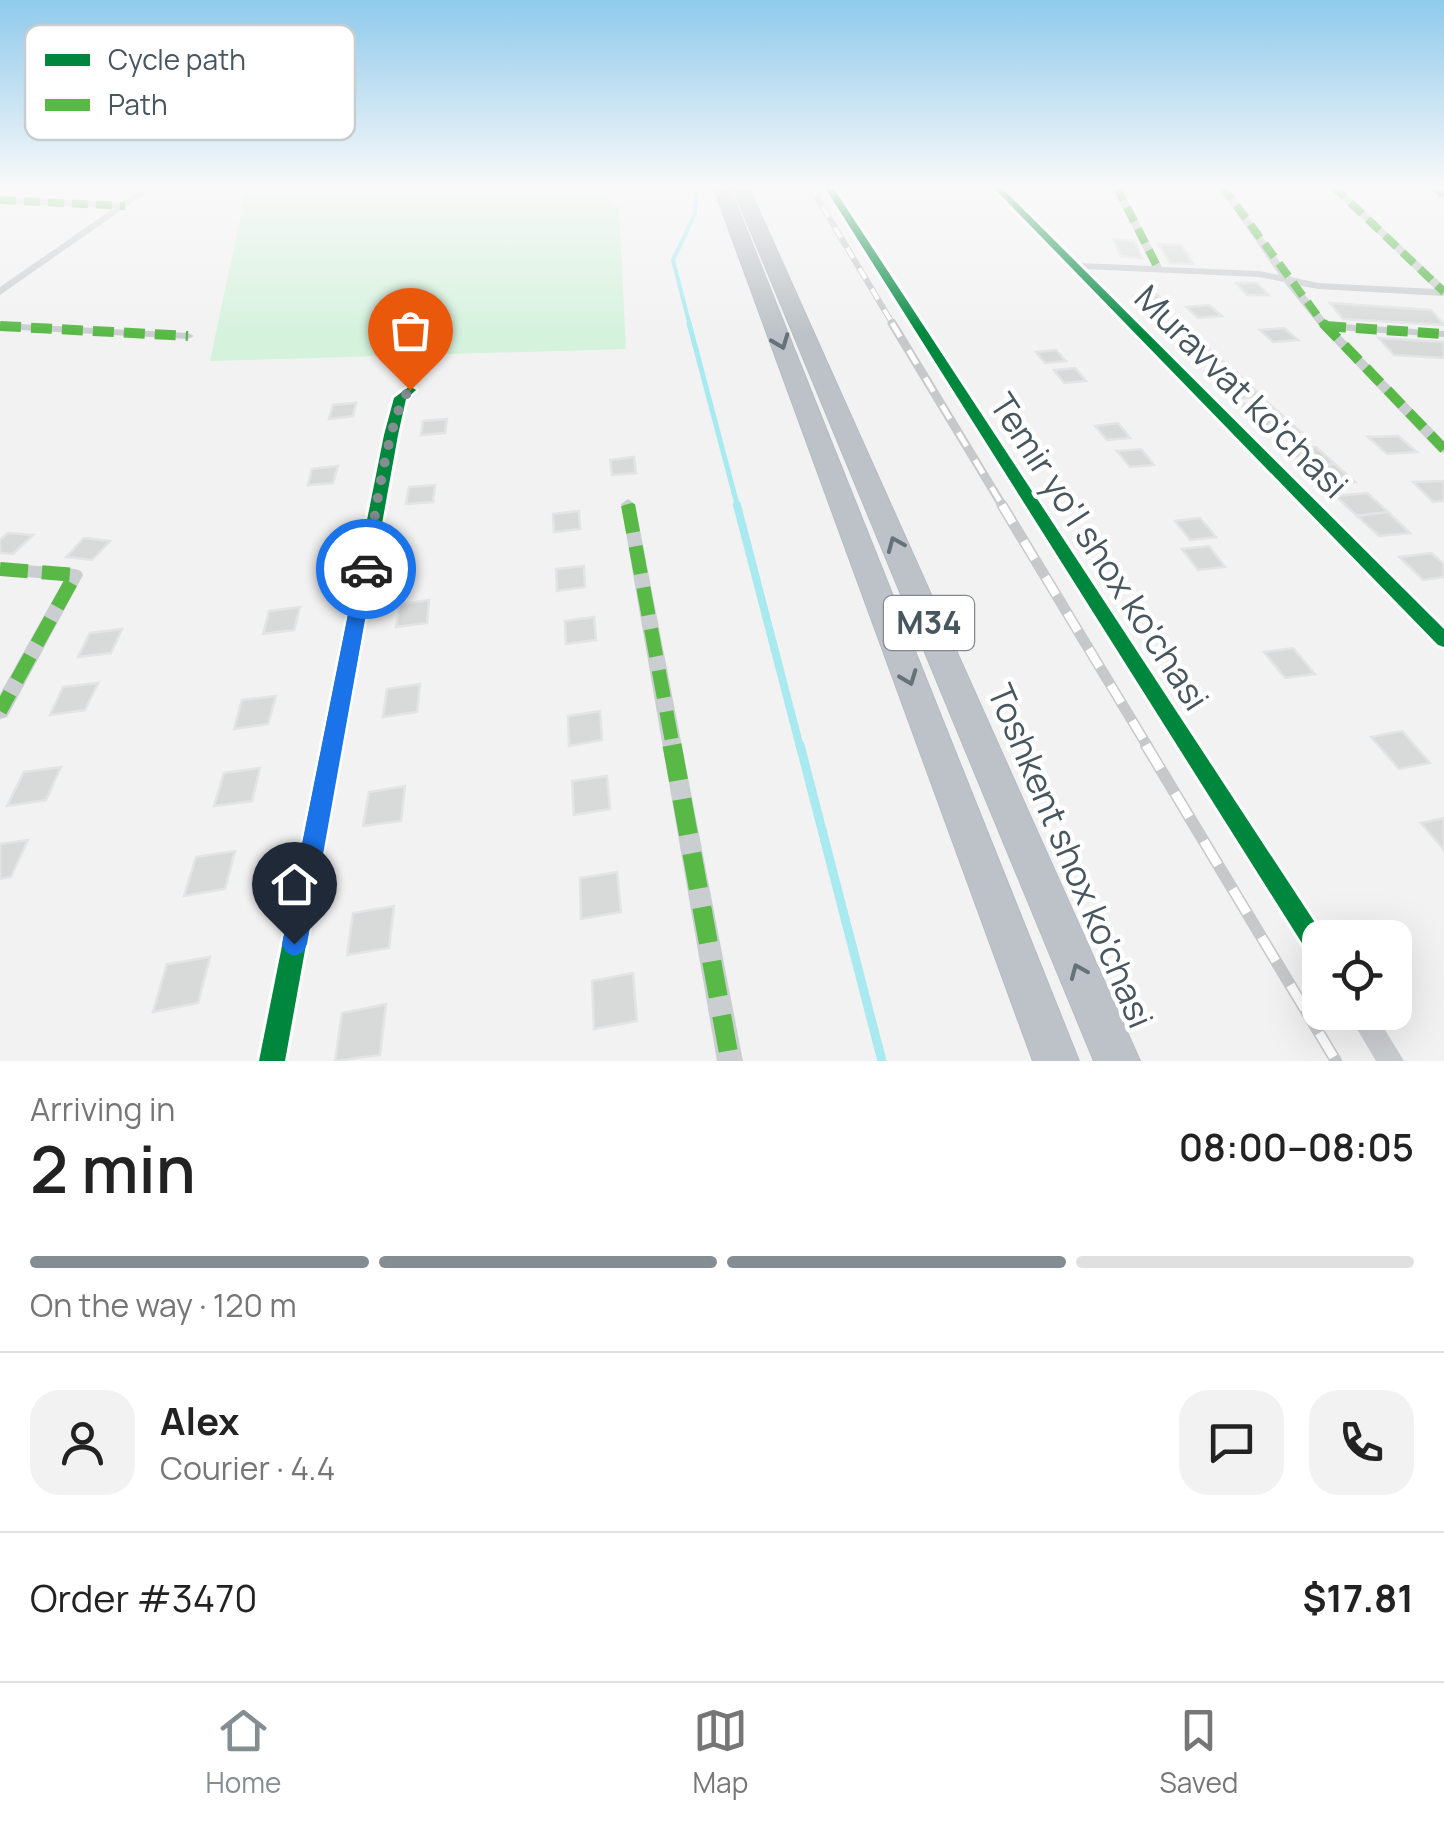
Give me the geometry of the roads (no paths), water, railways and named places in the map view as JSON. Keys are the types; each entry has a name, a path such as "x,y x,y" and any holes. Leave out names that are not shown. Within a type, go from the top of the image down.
{"highway":[{"name":"M34","path":"740,236 1056,1061"},
{"name":"Toshkent shox ko'chasi","path":"761,236 1117,1061"}],"street":[{"path":"0,292 82,236"},
{"name":"Temir yo'l shox ko'chasi","path":"860,236 1302,923"},
{"name":"Muravvat ko'chasi","path":"1044,236 1444,640"},
{"path":"1141,236 1158,268"},
{"path":"1256,236 1325,326 1444,449"},
{"path":"1384,236 1444,293"},
{"path":"1074,266 1158,268 1286,278 1318,286 1444,293"},
{"path":"0,326 188,336"},
{"path":"1325,326 1444,334"},
{"path":"272,1061 391,435 400,398 410,390"},
{"path":"628,504 730,1061"},
{"path":"0,569 75,575 0,711"},
{"path":"1371,1030 1390,1061"}],"waterway":[{"path":"685,236 673,260 690,326"},
{"path":"689,323 738,508"},
{"path":"737,505 800,747"},
{"path":"800,745 882,1061"}],"railway":[{"path":"840,236 894,326"},
{"path":"892,323 1004,508"},
{"path":"1002,505 1148,747"},
{"path":"1146,745 1336,1061"}]}
